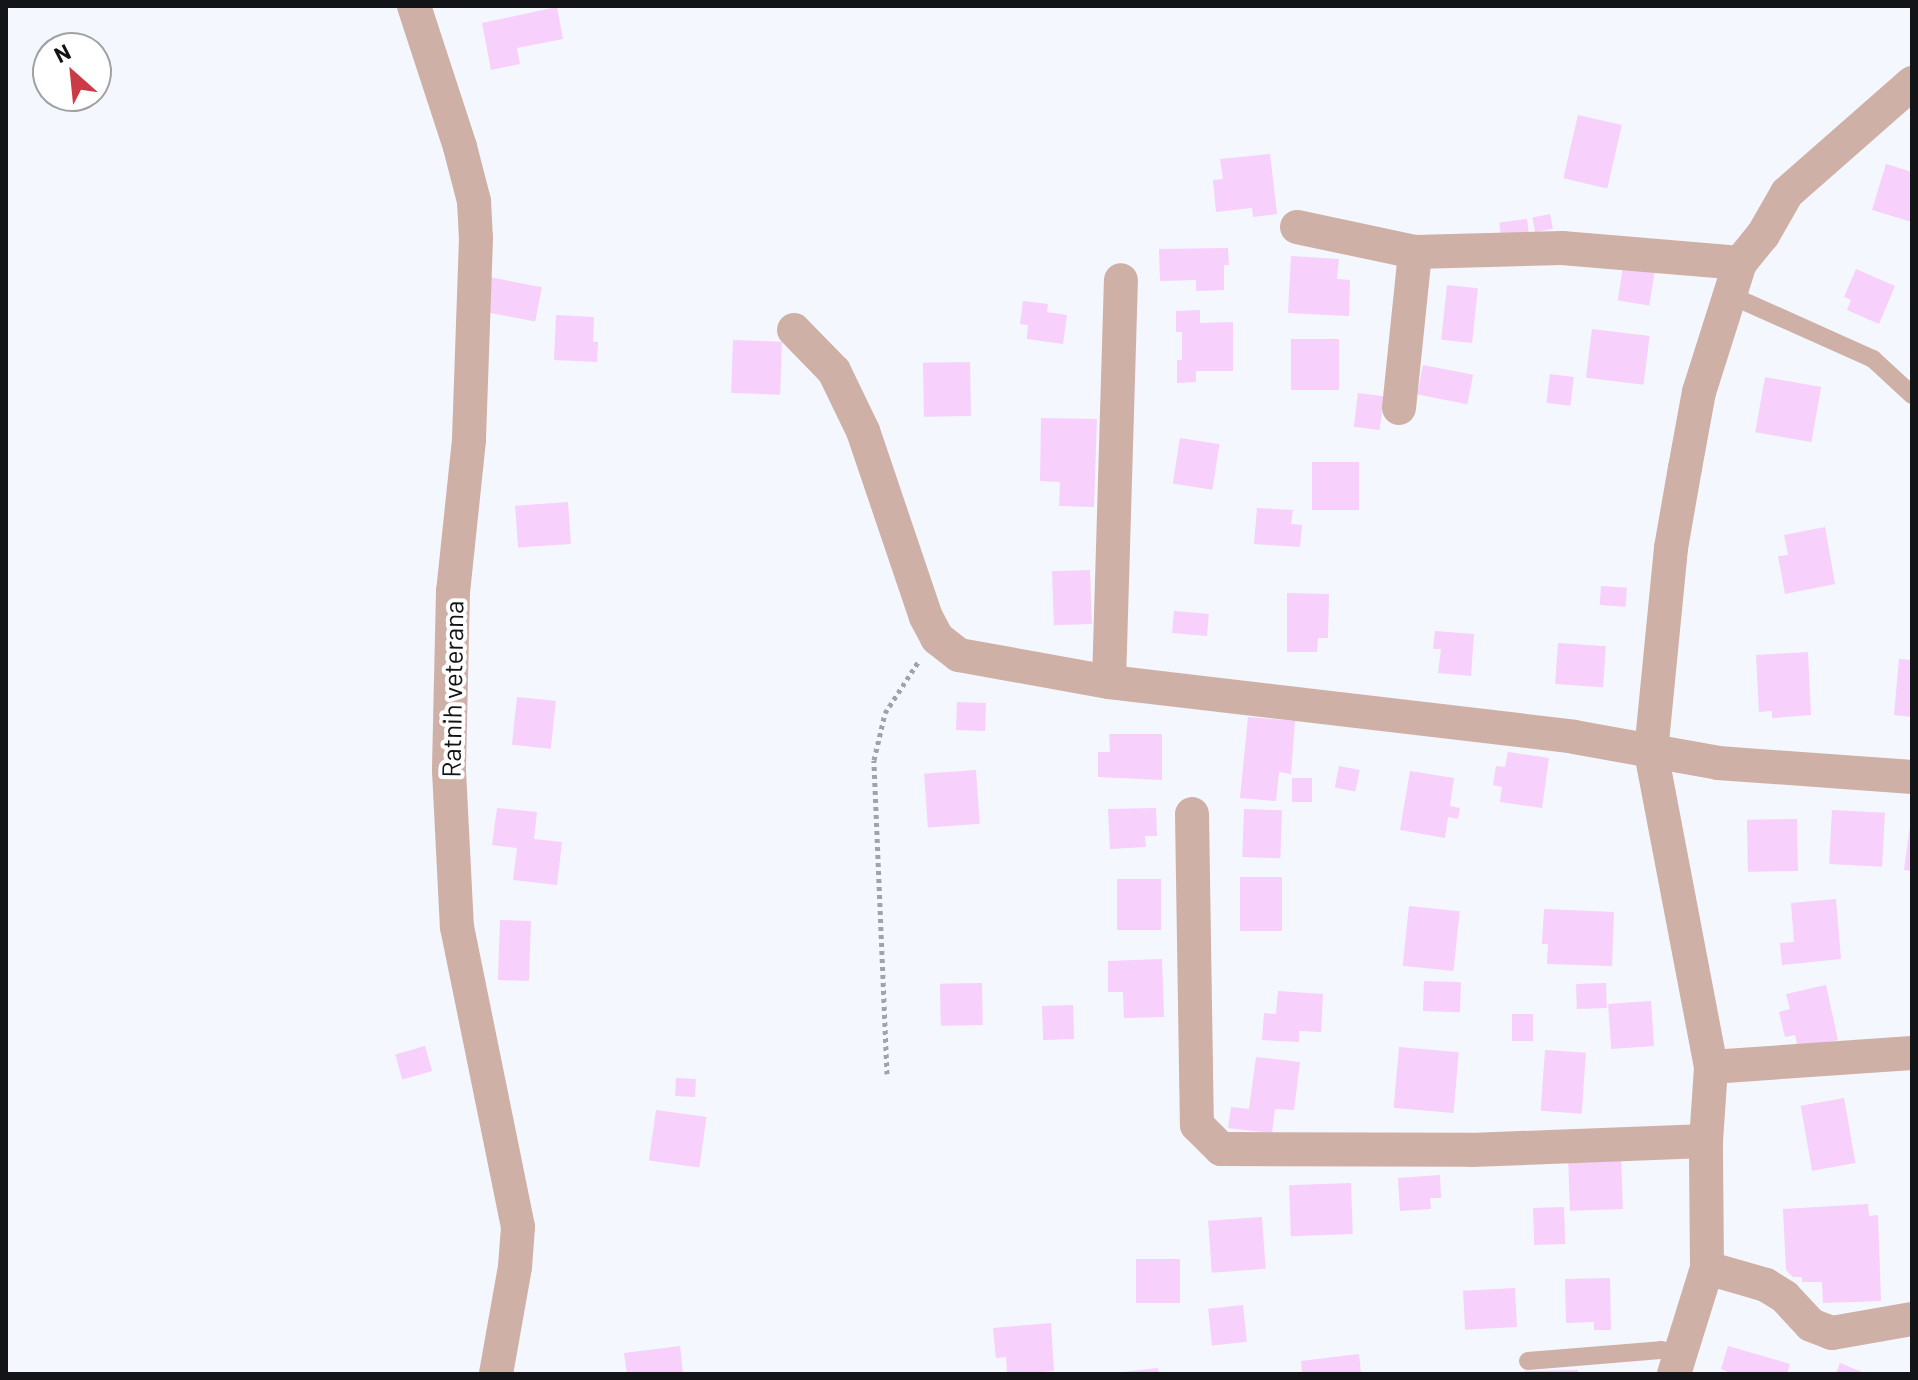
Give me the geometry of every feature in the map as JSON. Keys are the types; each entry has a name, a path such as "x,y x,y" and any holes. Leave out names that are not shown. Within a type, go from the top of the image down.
{"street":[{"name":"Ratnih veterana","path":"414,6 460,147 474,201 476,238 469,440 453,591 449,771 459,940 481,1031 518,1227 515,1267 496,1374"},
{"path":"1677,1364 1707,1268 1706,1141 1711,1067 1651,752 1671,548 1685,468 1699,392 1740,263 1763,235 1787,193 1912,83"},
{"path":"1297,227 1415,252 1562,248 1740,263"},
{"path":"1399,408 1415,252"},
{"path":"1109,682 1121,280"},
{"path":"794,330 834,371 863,431 926,617 937,638 959,655 1109,682 1574,737 1718,763 1912,777"},
{"path":"1192,814 1197,1125 1221,1149 1471,1150 1706,1141"},
{"path":"1711,1067 1912,1053"},
{"path":"1707,1268 1766,1285 1785,1297 1811,1325 1832,1333 1912,1319"}],"lane":[{"path":"1730,295 1873,359 1912,395"},
{"path":"1528,1361 1661,1350 1677,1364"}],"path":[{"path":"887,1074 874,760 878,736 892,699 937,638"}],"building":[{"path":"557,7 563,39 517,48 520,64 491,70 482,23"},
{"path":"1578,115 1622,125 1607,188 1563,178"},
{"path":"1270,154 1277,214 1253,217 1252,208 1216,212 1213,180 1223,179 1220,159"},
{"path":"1886,164 1912,172 1912,222 1872,210"},
{"path":"1550,214 1553,229 1535,232 1532,217"},
{"path":"1527,219 1529,235 1501,238 1499,222"},
{"path":"1228,248 1229,265 1224,265 1224,290 1196,291 1196,280 1160,281 1159,249"},
{"path":"1291,256 1339,259 1337,279 1350,280 1349,316 1288,313"},
{"path":"1623,267 1655,272 1649,306 1618,301"},
{"path":"1856,269 1895,286 1879,324 1847,310 1851,300 1844,297"},
{"path":"484,276 542,287 535,322 477,310"},
{"path":"1447,285 1478,288 1472,343 1441,340"},
{"path":"1023,301 1048,304 1047,312 1067,315 1063,344 1027,339 1028,325 1020,324"},
{"path":"1200,310 1200,323 1233,322 1233,371 1196,371 1196,382 1177,383 1177,360 1182,360 1182,332 1176,332 1176,311"},
{"path":"556,315 594,317 593,342 598,342 597,362 554,360"},
{"path":"1592,329 1650,336 1644,385 1586,378"},
{"path":"1291,339 1339,339 1339,390 1291,390"},
{"path":"733,340 782,342 780,395 731,393"},
{"path":"970,362 971,416 924,417 923,363"},
{"path":"1423,365 1473,375 1467,404 1417,394"},
{"path":"1550,374 1574,377 1570,406 1546,403"},
{"path":"1765,377 1821,387 1811,442 1755,432"},
{"path":"1358,393 1384,396 1380,430 1354,427"},
{"path":"1041,418 1097,419 1094,507 1059,506 1060,482 1040,481"},
{"path":"1180,438 1220,444 1212,490 1173,483"},
{"path":"1312,462 1359,462 1359,510 1312,510"},
{"path":"568,502 571,544 518,548 515,506"},
{"path":"1257,508 1293,510 1291,524 1302,525 1300,547 1254,544"},
{"path":"1825,527 1835,584 1785,594 1778,556 1788,555 1784,535"},
{"path":"1090,570 1092,624 1054,625 1052,571"},
{"path":"1601,586 1627,588 1626,607 1600,605"},
{"path":"1287,593 1329,594 1328,638 1318,638 1317,652 1287,652"},
{"path":"1174,611 1209,614 1207,636 1172,633"},
{"path":"1435,631 1474,634 1471,676 1438,673 1441,649 1433,649"},
{"path":"1558,643 1606,646 1603,687 1555,684"},
{"path":"1808,652 1811,715 1772,718 1772,711 1759,712 1756,655"},
{"path":"1899,659 1912,660 1912,717 1894,715"},
{"path":"517,697 556,701 551,749 512,745"},
{"path":"957,702 986,703 985,731 956,730"},
{"path":"1248,717 1295,721 1291,774 1279,772 1276,801 1240,798"},
{"path":"1109,734 1162,734 1162,780 1098,777 1098,752 1110,752"},
{"path":"1508,752 1549,758 1542,808 1500,802 1502,787 1493,785 1496,766 1505,767"},
{"path":"1339,766 1360,770 1355,792 1335,788"},
{"path":"976,770 980,824 928,827 924,774"},
{"path":"1410,771 1454,778 1450,806 1460,808 1458,819 1448,817 1445,838 1400,830"},
{"path":"1292,778 1312,778 1312,802 1292,802"},
{"path":"497,808 537,812 534,839 562,842 557,885 513,880 517,848 492,845"},
{"path":"1156,808 1157,836 1145,836 1146,847 1110,849 1108,809"},
{"path":"1244,809 1282,810 1280,858 1242,857"},
{"path":"1832,810 1885,813 1882,867 1829,864"},
{"path":"1797,819 1798,871 1748,872 1747,820"},
{"path":"1912,826 1912,871 1904,870"},
{"path":"1240,877 1282,877 1282,931 1240,931"},
{"path":"1117,879 1161,879 1161,930 1117,930"},
{"path":"1836,899 1841,959 1782,965 1780,943 1794,942 1791,903"},
{"path":"1409,906 1460,911 1453,971 1403,966"},
{"path":"1544,909 1614,912 1612,966 1547,964 1548,944 1542,944"},
{"path":"500,920 531,921 529,981 498,980"},
{"path":"1162,959 1164,1017 1124,1018 1123,992 1108,992 1108,961"},
{"path":"1424,981 1461,982 1460,1012 1423,1011"},
{"path":"982,983 983,1025 941,1026 940,984"},
{"path":"1606,983 1607,1008 1577,1009 1576,984"},
{"path":"1826,985 1838,1040 1798,1049 1795,1035 1785,1037 1779,1012 1790,1009 1786,994"},
{"path":"1278,991 1323,994 1321,1032 1299,1031 1299,1042 1262,1040 1264,1013 1276,1014"},
{"path":"1651,1001 1654,1046 1611,1049 1608,1004"},
{"path":"1073,1005 1074,1039 1043,1040 1042,1006"},
{"path":"1512,1014 1533,1014 1533,1041 1512,1041"},
{"path":"425,1046 432,1071 402,1080 395,1055"},
{"path":"1399,1047 1459,1052 1453,1113 1394,1108"},
{"path":"1545,1050 1586,1053 1582,1114 1541,1111"},
{"path":"1256,1057 1300,1062 1294,1110 1275,1109 1272,1133 1228,1128 1231,1107 1249,1109"},
{"path":"676,1078 696,1079 695,1097 675,1096"},
{"path":"1844,1098 1855,1163 1812,1171 1801,1106"},
{"path":"656,1110 707,1117 699,1168 649,1161"},
{"path":"1621,1154 1623,1209 1570,1211 1568,1156"},
{"path":"1440,1175 1441,1198 1430,1198 1431,1209 1400,1211 1398,1178"},
{"path":"1351,1183 1353,1234 1291,1236 1289,1185"},
{"path":"1868,1204 1869,1216 1878,1215 1881,1301 1823,1303 1822,1282 1802,1282 1802,1277 1793,1277 1786,1270 1783,1209"},
{"path":"1564,1207 1565,1244 1534,1245 1533,1208"},
{"path":"1262,1217 1266,1269 1212,1273 1208,1221"},
{"path":"1136,1259 1180,1259 1180,1303 1136,1303"},
{"path":"1610,1278 1611,1330 1594,1330 1594,1322 1566,1323 1565,1279"},
{"path":"1515,1288 1517,1327 1465,1330 1463,1291"},
{"path":"1243,1305 1247,1342 1212,1345 1208,1309"},
{"path":"1051,1323 1054,1371 1007,1374 1006,1357 996,1358 993,1328"},
{"path":"680,1346 683,1374 627,1374 624,1353"},
{"path":"1728,1346 1790,1364 1787,1374 1732,1374 1721,1369"},
{"path":"1359,1354 1361,1374 1302,1374 1301,1361"},
{"path":"1840,1363 1867,1374 1836,1374"},
{"path":"1158,1368 1159,1374 1123,1374 1123,1372"},
{"path":"1578,1370 1578,1374 1525,1374 1525,1371"}]}
